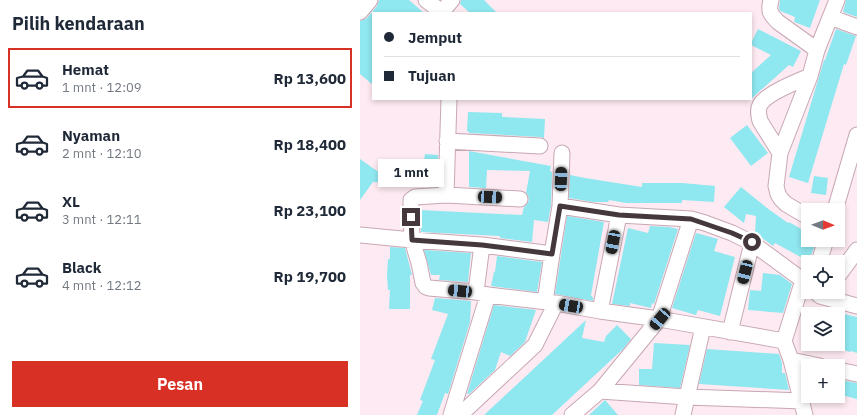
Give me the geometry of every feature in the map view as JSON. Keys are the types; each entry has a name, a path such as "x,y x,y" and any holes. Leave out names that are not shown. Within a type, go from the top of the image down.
{"street":[{"path":"360,12 370,0"},
{"path":"426,0 441,12"},
{"path":"443,12 452,0"},
{"path":"771,0 770,10 772,17 817,50"},
{"path":"801,213 786,204 778,194 776,186 780,153 810,76 817,50 837,0"},
{"path":"830,18 857,27"},
{"path":"780,153 762,126 758,115 759,105 765,99 780,90 810,76"},
{"path":"446,195 449,100"},
{"path":"837,203 857,135"},
{"path":"447,141 540,146"},
{"path":"460,415 535,344 550,303 552,254 560,206 562,153"},
{"path":"520,199 446,195 415,197 411,200 412,240 424,285 429,288 550,303 660,319 784,341"},
{"path":"560,206 619,215 691,219 732,233 752,242 801,279"},
{"path":"600,311 619,215"},
{"path":"572,415 600,391 660,319 691,219"},
{"path":"360,235 482,245 552,254"},
{"path":"730,332 752,242"},
{"path":"451,415 482,294 482,245"},
{"path":"845,266 857,250"},
{"path":"600,391 687,397 804,408 791,360 784,341 801,293"},
{"path":"837,299 857,306"},
{"path":"683,415 703,327"},
{"path":"791,360 801,362"},
{"path":"845,371 857,374"}],"building":[{"path":"379,0 409,0 423,12 372,12 377,6"},
{"path":"461,0 484,0 496,12 469,12 460,4"},
{"path":"780,0 820,0 810,28 794,22 795,17 780,11"},
{"path":"846,0 857,0 857,17 843,12"},
{"path":"372,12 372,84 360,74 360,21 367,18"},
{"path":"758,29 801,51 793,67 789,65 752,98 752,72 771,55 752,46 752,41"},
{"path":"836,29 856,36 846,65 844,64 808,183 789,177 824,60"},
{"path":"468,112 502,113 502,117 545,119 544,138 469,133 467,131"},
{"path":"747,125 768,153 751,166 730,138"},
{"path":"469,151 551,166 551,205 548,222 534,220 532,242 500,238 500,236 421,232 420,210 522,215 524,207 529,200 526,193 530,171 487,170 486,188 469,187"},
{"path":"425,154 438,155 437,187 424,187 424,183 373,182 360,200 360,159 387,178 387,159 424,160"},
{"path":"570,175 642,187 642,183 682,183 715,186 714,202 682,200 682,203 626,203 609,200 608,202 593,202 569,198"},
{"path":"814,176 828,178 826,195 811,193"},
{"path":"741,187 788,223 789,222 801,229 801,247 814,247 811,255 801,255 801,257 775,243 773,246 755,233 756,216 746,214 744,223 724,207"},
{"path":"567,216 604,222 591,295 593,301 555,294"},
{"path":"650,226 678,229 654,304 652,303 651,308 630,303 630,306 612,304 628,228 648,233"},
{"path":"696,233 718,239 714,251 735,257 720,316 698,310 696,315 672,308"},
{"path":"390,247 405,248 412,275 410,275 410,309 389,309 390,290 388,290 387,275 388,259 390,259"},
{"path":"424,250 471,253 468,282 439,280 440,275 431,275"},
{"path":"497,256 542,262 537,292 491,286"},
{"path":"763,273 780,275 792,284 783,313 748,310 750,290 761,291"},
{"path":"435,298 471,301 470,322 448,394 445,393 437,415 417,415 423,401 420,400 435,360 431,359 448,314 432,310"},
{"path":"494,305 536,310 525,342 510,356 501,352 495,370 469,394 467,394"},
{"path":"845,314 857,317 857,353 845,351"},
{"path":"586,320 582,338 604,342 606,336 617,325 631,339 623,349 552,415 484,415"},
{"path":"654,343 690,345 680,388 639,385 639,369 652,369"},
{"path":"707,349 779,354 782,363 782,373 785,373 789,390 699,384"},
{"path":"845,381 857,383 857,399 845,396"},
{"path":"605,400 618,415 589,415"}],"route":[{"path":"411,217 412,240 482,245 552,254 560,206 619,215 691,219 706,223 752,242"}]}
